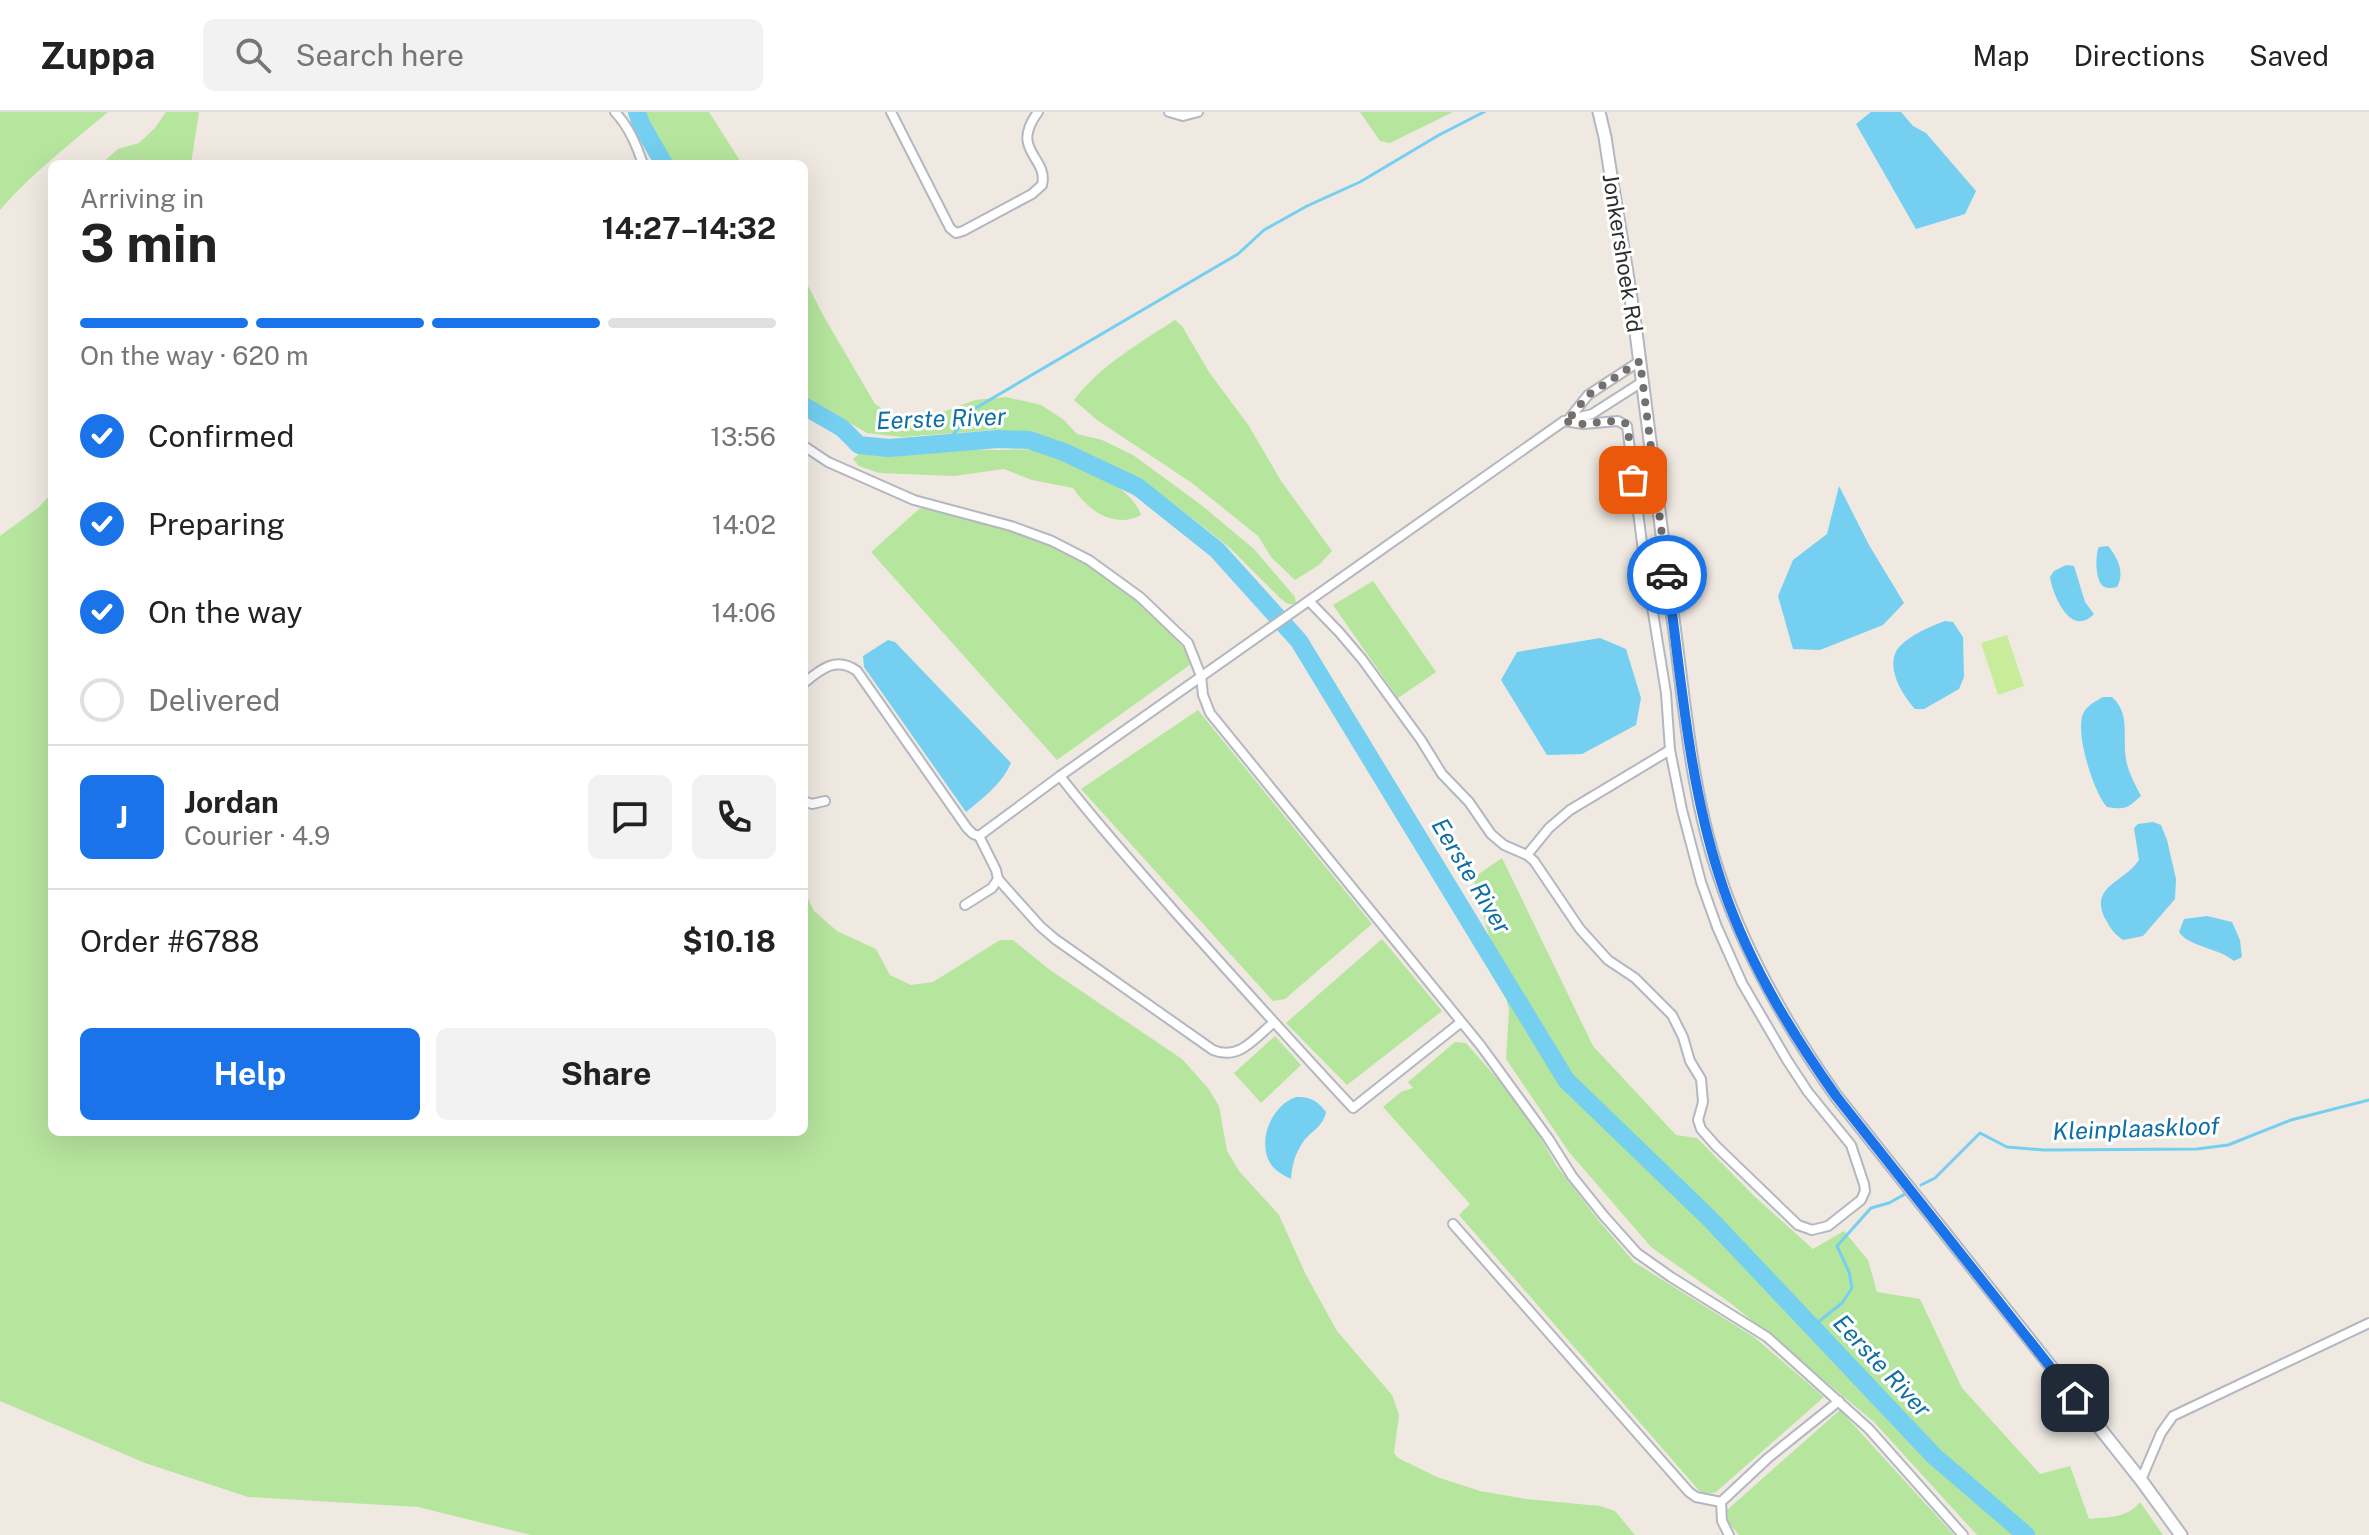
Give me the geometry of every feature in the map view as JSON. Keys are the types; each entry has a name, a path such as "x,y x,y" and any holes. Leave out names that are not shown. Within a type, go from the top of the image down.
{"street":[{"path":"615,112 625,122 642,160"},
{"path":"891,112 950,228 956,233 1032,194 1042,185 1042,172 1027,141 1038,112"},
{"path":"1169,112 1183,116 1198,112"},
{"name":"Jonkershoek Rd","path":"1599,112 1640,361 1661,534 1702,812 1719,876 1742,937 1765,984 1836,1096 2141,1480 2181,1535"},
{"path":"979,836 1201,676 1310,602 1402,533 1567,420 1588,395 1640,361"},
{"path":"1567,420 1592,414 1642,382"},
{"path":"1310,602 1362,659 1442,774 1469,802 1491,834 1504,845 1534,861 1580,929 1599,951 1635,978 1672,1015 1690,1061 1701,1079 1703,1102 1699,1124 1716,1146 1798,1225 1806,1229 1820,1229 1843,1216 1861,1200 1865,1191 1855,1151 1808,1092 1742,983 1701,882 1670,750 1666,693 1627,426 1618,421 1583,424 1567,420"},
{"path":"808,449 828,462 914,500 1011,526 1052,541 1089,560 1140,597 1183,637 1201,676 1203,695 1210,713 1509,1083 1572,1176 1604,1216 1637,1253 1767,1337 1890,1451 1963,1535"},
{"path":"808,680 832,664 845,665 857,671 967,828 979,836 998,879 1055,939 1213,1050 1228,1054 1242,1050 1273,1023"},
{"path":"1527,855 1549,828 1570,810 1670,750"},
{"path":"1060,776 1087,811 1273,1023 1353,1108 1460,1023"},
{"path":"808,802 825,801"},
{"path":"965,905 992,888 998,879"},
{"path":"1453,1224 1689,1492 1696,1497 1721,1502"},
{"path":"2141,1480 2161,1433 2173,1416 2369,1323"},
{"path":"1729,1535 1722,1521 1721,1502 1768,1458 1839,1401"}],"green space":[{"path":"0,112 108,112 48,160 0,210"},
{"path":"166,112 199,112 192,160 106,160 118,149 139,143"},
{"path":"645,112 709,112 739,160 671,160"},
{"path":"1360,112 1453,112 1390,143 1380,141"},
{"path":"808,286 875,404 892,415 922,420 975,400 1006,397 1041,405 1064,420 1077,434 1102,440 1133,455 1200,504 1254,549 1295,597 1296,604 1288,604 1280,598 1229,547 1175,505 1117,468 1030,437 995,430 902,437 867,433 808,398"},
{"path":"1175,320 1249,426 1281,481 1332,551 1319,565 1295,580 1271,557 1258,536 1192,483 1097,420 1074,400 1108,366"},
{"path":"946,449 1033,450 1062,457 1095,472 1125,492 1141,515 1131,519 1112,519 1086,504 1073,488 1032,480 1004,469 954,476 879,473 859,466 853,459 859,454"},
{"path":"48,497 48,1136 808,1136 808,898 814,911 837,931 876,949 890,975 911,985 933,982 1000,940 1013,940 1050,970 1182,1059 1208,1088 1219,1106 1227,1151 1239,1171 1279,1215 1305,1273 1337,1331 1392,1395 1399,1415 1394,1453 1398,1458 1437,1477 1480,1491 1600,1506 1615,1511 1635,1535 531,1535 418,1507 248,1497 145,1463 0,1401 0,536"},
{"path":"919,509 1022,535 1092,568 1111,580 1161,624 1191,656 1191,664 1057,760 871,552"},
{"path":"1373,581 1436,672 1398,698 1333,605"},
{"path":"2007,635 2024,686 1998,695 1981,643"},
{"path":"1198,710 1372,924 1285,999 1273,1001 1081,789"},
{"path":"1502,858 1593,1046 1676,1135 1697,1138 1754,1196 1813,1249 1844,1231 1868,1260 1877,1292 1920,1299 1962,1388 2040,1474 2070,1466 2089,1519 2124,1514 2140,1502 2163,1535 1977,1535 1874,1422 1733,1305 1651,1247 1569,1152 1506,1059 1509,1009 1473,878"},
{"path":"1382,939 1442,1011 1347,1085 1286,1023"},
{"path":"1275,1036 1301,1065 1261,1103 1234,1073"},
{"path":"1455,1042 1466,1043 1502,1084 1538,1133 1556,1165 1634,1262 1754,1337 1824,1397 1716,1492 1703,1495 1459,1215 1470,1204 1383,1107 1401,1092 1413,1088 1408,1082"},
{"path":"1840,1410 1954,1535 1739,1535 1728,1522 1727,1510"}],"water":[{"path":"1871,112 1901,112 1913,126 1926,133 1976,191 1965,214 1916,229 1856,124"},
{"path":"1839,486 1869,545 1904,603 1883,625 1820,650 1793,649 1778,596 1793,560 1827,534"},
{"path":"2108,546 2120,571 2117,587 2111,588 2100,583 2096,567 2099,547"},
{"path":"2066,565 2074,566 2085,602 2094,614 2086,620 2071,618 2064,612 2055,594 2050,577"},
{"path":"1945,621 1953,622 1963,637 1964,677 1959,689 1924,709 1915,709 1896,679 1895,653 1910,638"},
{"path":"1600,638 1626,649 1641,698 1636,725 1582,754 1547,755 1501,680 1517,652"},
{"path":"888,640 895,642 1011,763 998,784 966,812 864,667 863,656"},
{"path":"2103,697 2112,697 2122,711 2127,764 2141,796 2123,808 2107,807 2091,776 2083,747 2083,714"},
{"path":"2153,822 2161,825 2167,840 2176,879 2175,899 2143,936 2123,940 2106,920 2101,900 2110,886 2139,860 2134,828 2138,824"},
{"path":"2207,916 2232,922 2240,940 2242,957 2234,961 2190,941 2179,932 2184,919"},
{"path":"1296,1097 1313,1100 1326,1112 1298,1151 1291,1179 1272,1166 1265,1144 1274,1115 1287,1101"}],"waterway":[{"name":"Eerste River","path":"637,112 662,160"},
{"path":"947,442 974,409 1238,254 1264,230 1360,182 1484,112"},
{"name":"Eerste River","path":"808,408 842,428 859,445 889,448 998,439 1029,440 1064,452 1138,487 1217,550 1299,641 1566,1080 1710,1219 1934,1456 2026,1535"},
{"name":"Kleinplaaskloof","path":"1921,1185 1935,1178 1980,1133 2007,1147 2044,1150 2197,1149 2228,1145 2291,1120 2369,1100"},
{"name":"Kleinplaaskloof","path":"1812,1327 1842,1303 1852,1288 1849,1272 1837,1246 1871,1208 1905,1194"}],"way so far":[{"path":"1633,480 1625,423 1564,421 1588,395 1640,361 1667,575"}],"route":[{"path":"1667,575 1702,812 1719,876 1742,937 1765,984 1836,1096 2075,1398"}]}
